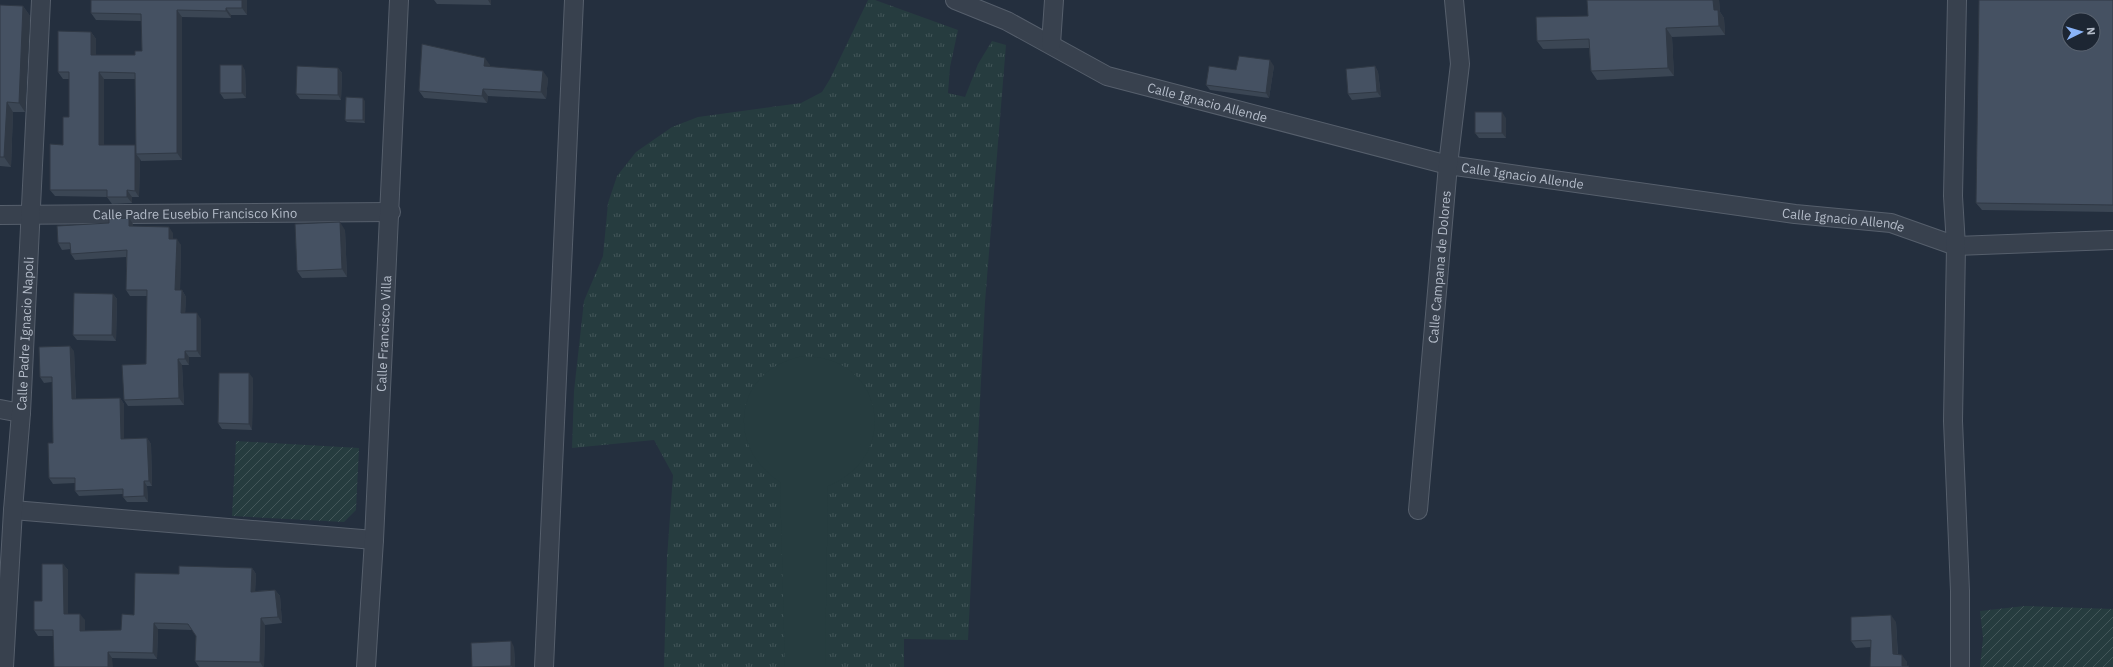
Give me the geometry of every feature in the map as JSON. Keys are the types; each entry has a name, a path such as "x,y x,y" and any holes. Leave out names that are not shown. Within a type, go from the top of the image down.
{"street":[{"name":"Calle Padre Ignacio Napoli","path":"4,667 4,591 13,510 21,413 41,0"},
{"name":"Calle Francisco Villa","path":"366,667 391,212 399,0"},
{"path":"544,667 574,0"},
{"name":"Calle Ignacio Allende","path":"955,0 1007,21 1107,76 1448,165 1795,214 1891,223 1956,246 2113,240"},
{"path":"1051,44 1054,0"},
{"name":"Calle Campana de Dolores","path":"1418,510 1448,165 1460,64 1454,0"},
{"path":"1957,0 1953,196 1956,246 1953,421 1960,591 1960,667"},
{"name":"Calle Padre Eusebio Francisco Kino","path":"0,215 30,216 391,212"},
{"path":"0,408 21,413"},
{"path":"13,510 374,540"}],"green space":[{"path":"868,0 875,0 958,30 950,67 948,93 965,97 978,64 992,41 1006,45 985,302 968,640 904,639 904,667 664,667 667,558 673,475 654,440 572,448 574,391 584,301 603,256 608,203 617,176 636,152 672,127 698,117 801,103 822,92 830,79"},
{"path":"799,357 827,359 849,370 865,386 873,407 874,429 867,451 852,471 828,486 825,667 785,667 780,482 762,467 751,450 745,431 744,412 750,394 761,378 777,365"},
{"path":"236,441 359,448 356,510 344,522 232,516"},
{"path":"2025,606 2113,609 2113,667 1980,667 1983,638 1980,611"}],"building":[{"path":"91,0 242,0 242,8 226,8 226,11 177,10 177,153 136,154 135,73 99,72 99,145 135,145 135,191 127,190 127,197 107,197 107,190 50,190 50,144 63,145 63,117 69,117 69,72 58,72 58,31 91,32 91,55 135,55 135,51 142,51 141,14 91,13"},
{"path":"1587,0 1713,0 1714,10 1718,10 1719,26 1666,28 1668,68 1591,71 1589,39 1537,41 1536,17 1588,16"},
{"path":"1979,0 2113,0 2113,205 1976,203"},
{"path":"0,5 23,6 19,103 7,102 4,157 0,157"},
{"path":"422,44 485,58 484,66 543,71 541,92 483,89 482,96 419,91"},
{"path":"1239,56 1270,60 1266,93 1206,85 1209,66 1236,70"},
{"path":"220,65 242,65 242,93 220,93"},
{"path":"297,66 338,68 338,95 296,94"},
{"path":"1375,66 1377,92 1348,94 1346,69"},
{"path":"346,97 363,98 363,120 345,120"},
{"path":"1475,112 1502,112 1502,133 1475,133"},
{"path":"129,218 129,226 169,227 169,239 177,239 175,290 182,290 181,313 197,313 197,351 185,351 185,359 178,359 179,398 124,400 122,365 146,364 147,290 126,290 127,250 71,254 70,243 58,243 57,226 109,223 109,219"},
{"path":"340,222 342,269 297,271 295,224"},
{"path":"74,293 113,294 112,335 73,335"},
{"path":"70,346 72,399 120,398 121,439 147,438 149,481 144,481 144,496 123,497 123,489 75,491 75,478 49,478 48,443 53,443 52,377 40,377 39,347"},
{"path":"219,373 249,373 249,424 218,423"},
{"path":"42,564 63,564 64,614 80,614 80,631 121,630 122,614 134,615 135,573 179,574 179,566 252,568 251,592 275,590 278,617 261,618 260,662 195,661 196,636 188,624 154,623 153,653 108,652 108,667 54,667 53,630 34,630 34,601 42,601"},
{"path":"1891,615 1893,654 1902,655 1902,666 1909,666 1870,667 1871,640 1851,641 1851,617"},
{"path":"511,641 511,666 472,667 471,643"}]}
